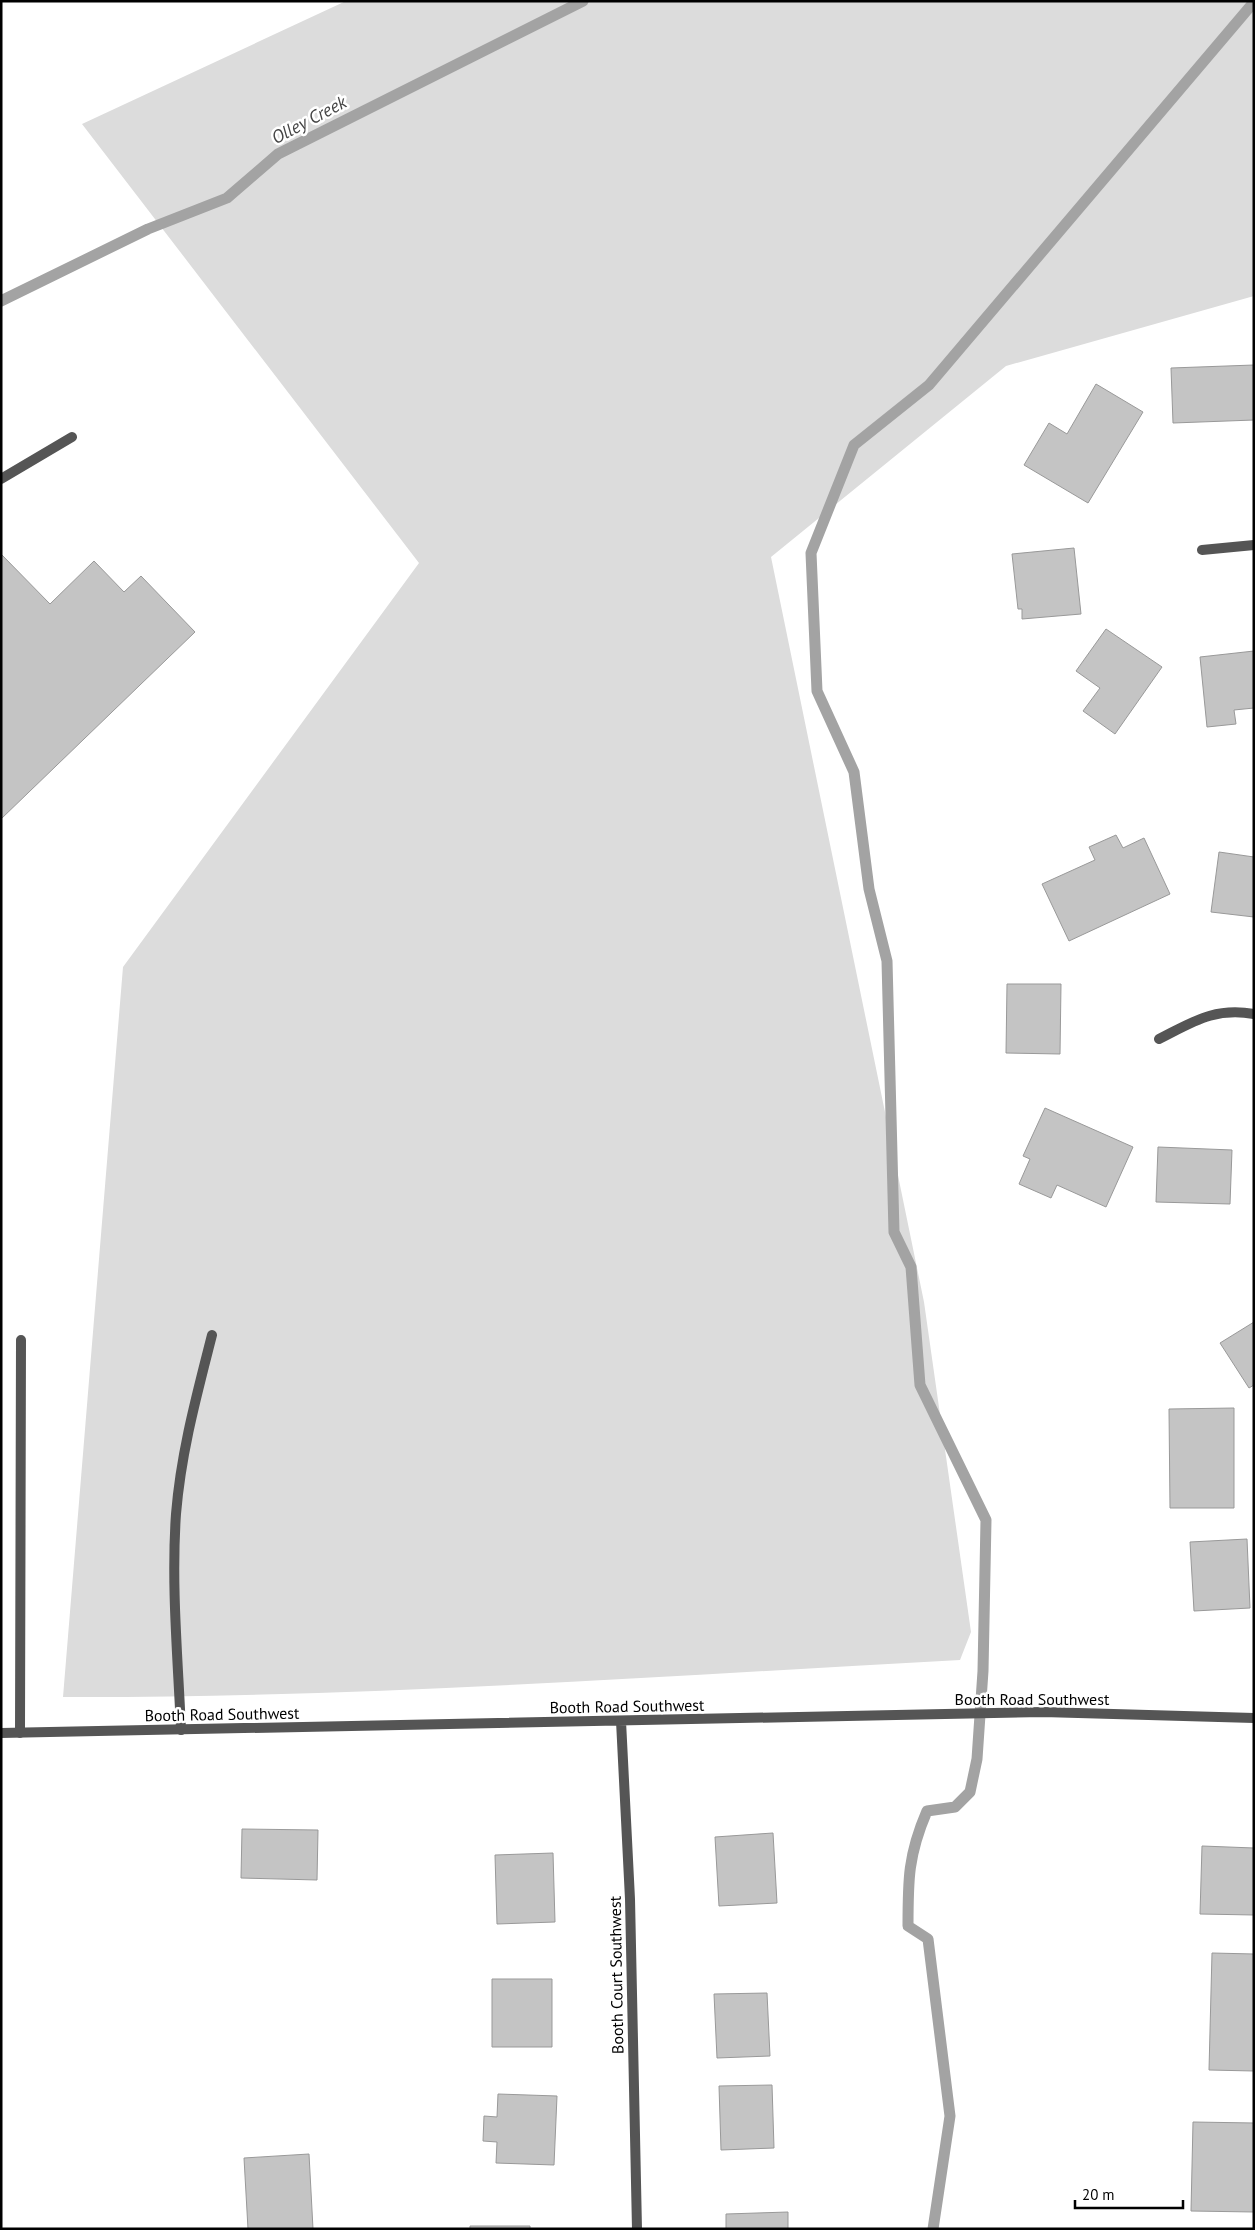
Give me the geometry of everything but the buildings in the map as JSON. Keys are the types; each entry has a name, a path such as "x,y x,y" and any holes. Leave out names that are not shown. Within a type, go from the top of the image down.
{"street":[{"path":"1,478 72,437"},
{"path":"1202,550 1254,545"},
{"path":"1159,1039 1204,1016 1238,1011 1254,1014"},
{"path":"181,1730 176,1625 176,1514 189,1422 212,1334"},
{"path":"20,1733 21,1340"},
{"name":"Booth Road Southwest","path":"1,1733 1043,1712 1254,1718"},
{"name":"Booth Court Southwest","path":"621,1721 630,1899 637,2229"}],"shaded area":[{"path":"346,1 1254,1 1254,296 1006,366 771,557 924,1302 971,1632 960,1660 399,1690 287,1694 63,1697 123,967 419,563 82,124"}],"waterway":[{"name":"Olley Creek","path":"1,301 148,229 227,198 278,154 583,1"},
{"path":"933,2229 950,2116 928,1939 908,1926 909,1881 916,1841 927,1811 955,1807 970,1792 977,1759 983,1671 986,1520 920,1385 911,1267 894,1232 887,961 869,889 854,772 817,691 811,553 854,445 929,385 1254,2"}]}
